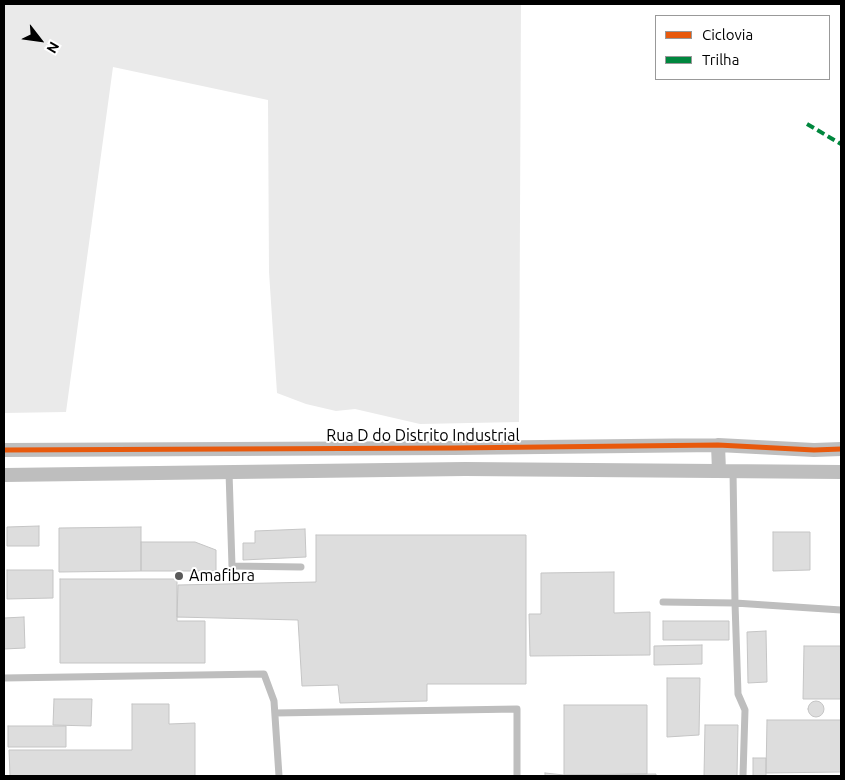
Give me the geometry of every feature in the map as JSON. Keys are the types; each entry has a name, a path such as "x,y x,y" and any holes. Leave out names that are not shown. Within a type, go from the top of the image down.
{"street":[{"name":"Rua D do Distrito Industrial","path":"4,450 718,445 814,450 841,449"},
{"path":"718,445 718,471"},
{"path":"454,448 454,469"},
{"path":"212,449 212,472"},
{"name":"Rua D do Distrito Industrial","path":"4,475 454,469 841,472"}],"lane":[{"path":"229,472 232,566 301,566"},
{"path":"733,472 738,694 745,710 743,776"},
{"path":"663,602 735,603 841,610"},
{"path":"4,678 264,674 274,701 279,776"},
{"path":"275,713 517,709 518,776"}],"shaded area":[{"path":"4,4 521,4 519,422 420,424 355,409 336,411 306,404 277,393 269,272 268,100 113,67 66,412 4,413"}],"building":[{"path":"39,526 39,546 7,546 7,527"},
{"path":"141,527 141,571 59,572 59,528"},
{"path":"305,529 306,557 243,560 243,543 255,543 255,531"},
{"path":"773,532 810,532 810,570 773,571"},
{"path":"316,535 526,535 526,684 427,684 427,701 340,703 338,685 302,686 298,620 177,617 178,585 316,582"},
{"path":"141,542 195,542 216,550 216,571 141,571"},
{"path":"7,570 53,570 53,598 7,599"},
{"path":"614,572 614,613 650,612 650,655 530,656 529,614 541,614 541,573"},
{"path":"60,579 177,579 177,621 205,621 205,663 60,663"},
{"path":"24,617 25,648 4,649 4,618"},
{"path":"663,621 729,621 729,640 663,640"},
{"path":"766,631 767,682 748,683 747,632"},
{"path":"702,645 702,664 654,665 654,646"},
{"path":"804,646 841,646 841,699 803,699"},
{"path":"667,678 700,678 699,735 667,737"},
{"path":"54,699 92,699 91,726 53,725"},
{"path":"816,701 822,703 824,709 822,715 816,717 810,715 808,709 810,703"},
{"path":"132,704 169,704 169,724 195,723 195,776 10,776 9,750 132,750"},
{"path":"564,705 647,705 647,774 564,775"},
{"path":"767,720 841,720 841,772 766,773"},
{"path":"705,725 738,725 737,776 704,776"},
{"path":"8,726 66,726 66,747 8,747"},
{"path":"753,758 766,758 766,776 753,776"},
{"path":"545,773 564,775 656,774 656,776 545,776"}],"marked path":[{"path":"807,124 841,144"}],"cycle path":[{"path":"4,450 718,445 814,450 841,449"}],"place":[{"name":"Amafibra","path":"179,576"}]}
